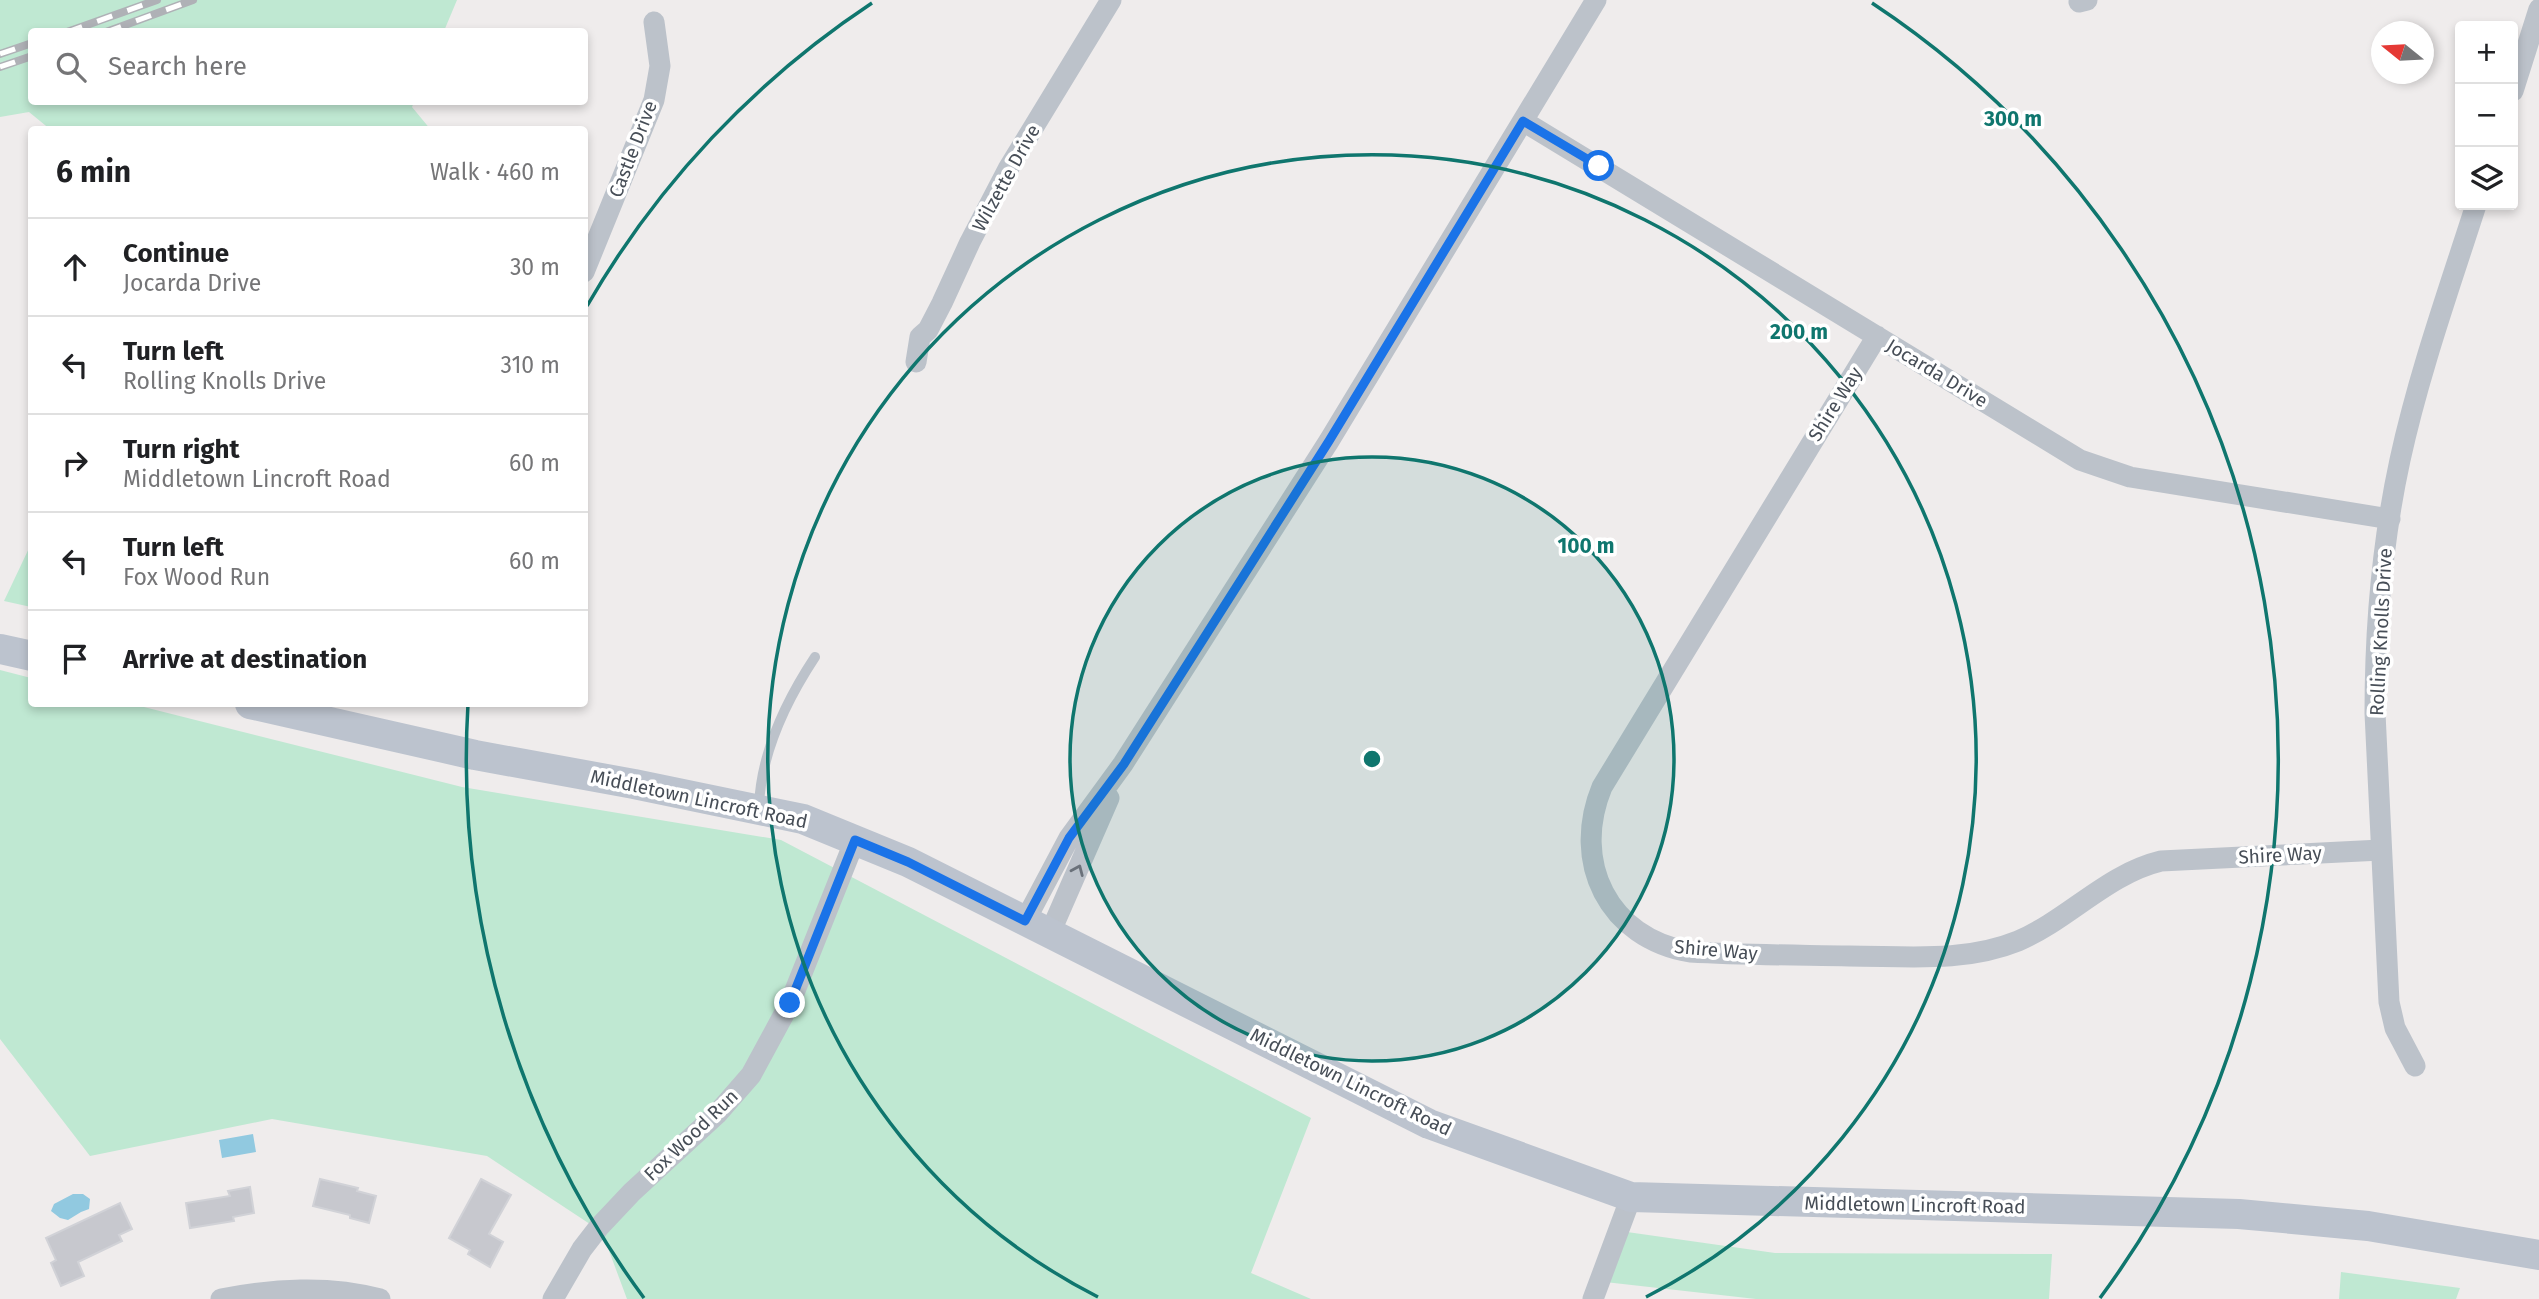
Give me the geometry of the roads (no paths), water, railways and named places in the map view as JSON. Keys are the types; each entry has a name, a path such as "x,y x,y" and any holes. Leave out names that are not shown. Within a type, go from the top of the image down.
{"main road":[{"path":"0,649 28,655"},
{"name":"Middletown Lincroft Road","path":"263,707 475,755 803,819 908,862 1429,1124 1630,1197 2239,1214 2368,1226 2539,1255"}],"street":[{"name":"Wilzette Drive","path":"916,362 920,337 928,330 938,312 1008,169 1111,0"},
{"path":"1038,927 1124,764 1329,441 1523,121 1587,3"},
{"path":"2515,84 2539,9"},
{"name":"Castle Drive","path":"588,262 654,100 660,66 654,22"},
{"name":"Jocarda Drive","path":"1523,121 2080,460 2101,469 2168,484 2390,520"},
{"name":"Rolling Knolls Drive","path":"2414,1066 2395,1028 2389,1003 2375,669 2381,574 2400,462 2418,386 2474,210"},
{"name":"Shire Way","path":"1877,336 1602,787 1594,807 1590,831 1592,865 1600,886 1623,919 1658,943 1690,952 1950,957 1993,949 2031,934 2121,876 2141,866 2161,861 2381,850"},
{"name":"Fox Wood Run","path":"553,1299 577,1257 599,1227 632,1192 717,1114 751,1075 790,1003 855,840"},
{"path":"1593,1299 1630,1197"},
{"path":"221,1299 255,1293 300,1290 348,1293 380,1299"}],"lane":[{"path":"758,809 762,772 771,746 786,709 815,657"}],"water":[{"path":"253,1134 256,1152 222,1158 219,1140"},
{"path":"73,1194 83,1194 90,1199 89,1209 68,1220 51,1211 54,1204"}],"railway":[{"path":"78,28 157,0"},
{"path":"117,28 193,0"},
{"path":"0,54 28,44"},
{"path":"0,67 28,57"}]}
